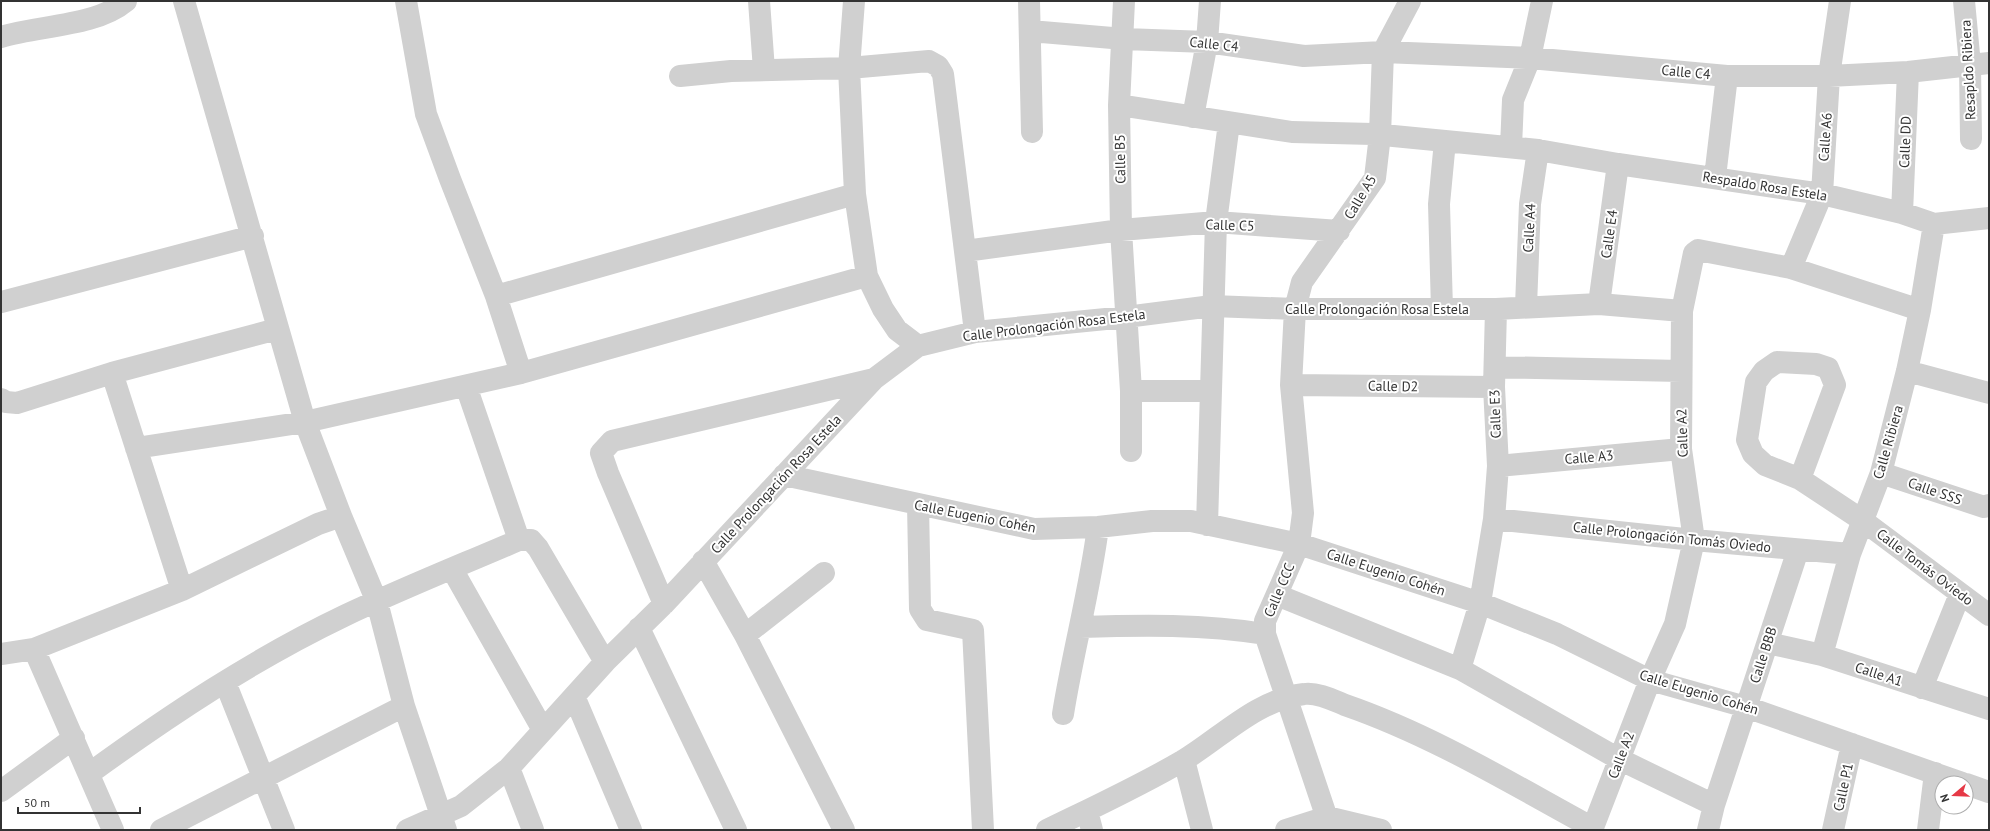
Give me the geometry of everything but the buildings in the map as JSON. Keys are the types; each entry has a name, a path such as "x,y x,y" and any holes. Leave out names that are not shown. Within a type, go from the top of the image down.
{"street":[{"path":"1,37 76,22 117,9 126,1"},
{"path":"184,1 305,422 341,516 377,602 404,706 444,822"},
{"path":"406,1 426,114 496,296 522,373"},
{"path":"759,1 764,70"},
{"path":"854,1 850,68 855,194 867,276 883,309 897,330 918,346"},
{"path":"1030,1 1032,132"},
{"name":"Calle B5","path":"1124,1 1124,39 1120,105 1121,230 1131,391 1131,451"},
{"path":"1193,117 1207,42 1210,1"},
{"name":"Calle A5","path":"1291,385 1295,309 1302,282 1375,178 1380,135 1383,52 1410,1"},
{"path":"1512,147 1514,100 1530,58 1542,1"},
{"name":"Calle A6","path":"1791,268 1822,194 1829,76 1840,1"},
{"name":"Resapldo Ribiera","path":"1964,1 1979,64 1971,139"},
{"name":"Calle C4","path":"1030,31 1124,39 1207,42 1304,56 1383,52 1530,58 1726,76 1829,76 1908,72 1979,64"},
{"path":"680,76 764,70 850,68 929,61 938,66 942,74 975,332"},
{"name":"Calle DD","path":"1902,213 1908,72"},
{"path":"1715,177 1726,76"},
{"name":"Respaldo Rosa Estela","path":"1120,105 1292,132 1380,135 1538,150 1618,164 1715,177 1822,194 1902,213 1934,224 1989,218"},
{"path":"1207,525 1212,306 1216,222 1229,122"},
{"path":"1442,310 1440,204 1445,141"},
{"name":"Calle A4","path":"1526,306 1530,204 1538,150"},
{"name":"Calle E4","path":"1599,304 1618,164"},
{"path":"496,296 855,194"},
{"name":"Calle C5","path":"965,251 1121,230 1216,222 1339,231"},
{"name":"Calle Ribiera","path":"1822,655 1850,554 1881,472 1907,370 1920,310 1934,224"},
{"path":"1,302 252,236"},
{"name":"Calle A2","path":"1592,829 1650,680 1675,624 1694,540 1681,449 1681,371 1682,311 1694,253 1696,251 1791,268 1920,310"},
{"path":"136,448 305,422 522,373 867,276"},
{"name":"Calle Prolongación Rosa Estela","path":"407,830 444,822 461,806 509,768 605,662 664,604 874,379 918,346 975,332 1126,317 1212,306 1295,309 1442,310 1599,304 1682,311"},
{"name":"Calle E3","path":"1460,668 1480,603 1494,519 1498,466 1494,377 1496,309"},
{"path":"1,399 6,402 17,403 112,373 277,328"},
{"name":"Calle Tomás Oviedo","path":"1800,479 1835,385 1828,368 1816,364 1777,362 1764,371 1756,382 1747,440 1753,454 1765,465 1800,479 1862,520 1989,614"},
{"path":"1907,370 1989,393"},
{"name":"Calle D2","path":"1291,385 1681,371"},
{"path":"112,373 182,590"},
{"path":"664,604 608,473 601,453 612,442 874,379"},
{"name":"Calle CCC","path":"1291,385 1303,513 1299,544 1265,621 1265,634 1329,823"},
{"path":"466,386 519,540"},
{"path":"1131,391 1211,391"},
{"name":"Calle A3","path":"1498,466 1681,449"},
{"name":"Calle SSS","path":"1881,472 1984,507 1989,505"},
{"name":"Calle Eugenio Cohén","path":"784,475 1034,529 1098,527 1152,522 1191,521 1299,544 1480,603 1558,634 1650,680 1746,706 1940,775"},
{"path":"918,504 920,609 927,620 973,630 983,830"},
{"path":"1,654 34,648 182,590 318,524 341,516"},
{"name":"Calle Prolongación Tomás Oviedo","path":"1494,519 1694,540 1850,554"},
{"path":"1063,714 1070,667 1094,560 1098,527"},
{"path":"90,773 160,722 225,682 344,616 519,540 531,540 538,548 605,662"},
{"name":"Calle BBB","path":"1708,830 1714,805 1798,550"},
{"path":"703,562 745,635 844,830"},
{"path":"452,569 543,730"},
{"path":"745,635 824,573"},
{"path":"1922,688 1960,594"},
{"path":"1277,595 1460,668 1619,759 1714,805"},
{"path":"1080,627 1161,625 1233,629 1265,634"},
{"path":"639,628 736,830"},
{"name":"Calle A1","path":"1768,643 1822,655 1989,709"},
{"path":"34,648 90,773 113,830"},
{"path":"225,682 284,830"},
{"path":"1047,830 1090,820 1184,760 1249,714 1287,698 1305,694 1322,697 1363,711 1413,732 1592,829"},
{"path":"574,696 631,830"},
{"path":"161,830 404,706"},
{"path":"1,791 74,738"},
{"name":"Calle P1","path":"1833,830 1852,744"},
{"path":"1184,760 1202,830"},
{"path":"509,768 533,830"},
{"path":"1928,830 1935,773"},
{"path":"1974,787 1989,792"},
{"path":"1286,830 1329,823 1381,830"}]}
